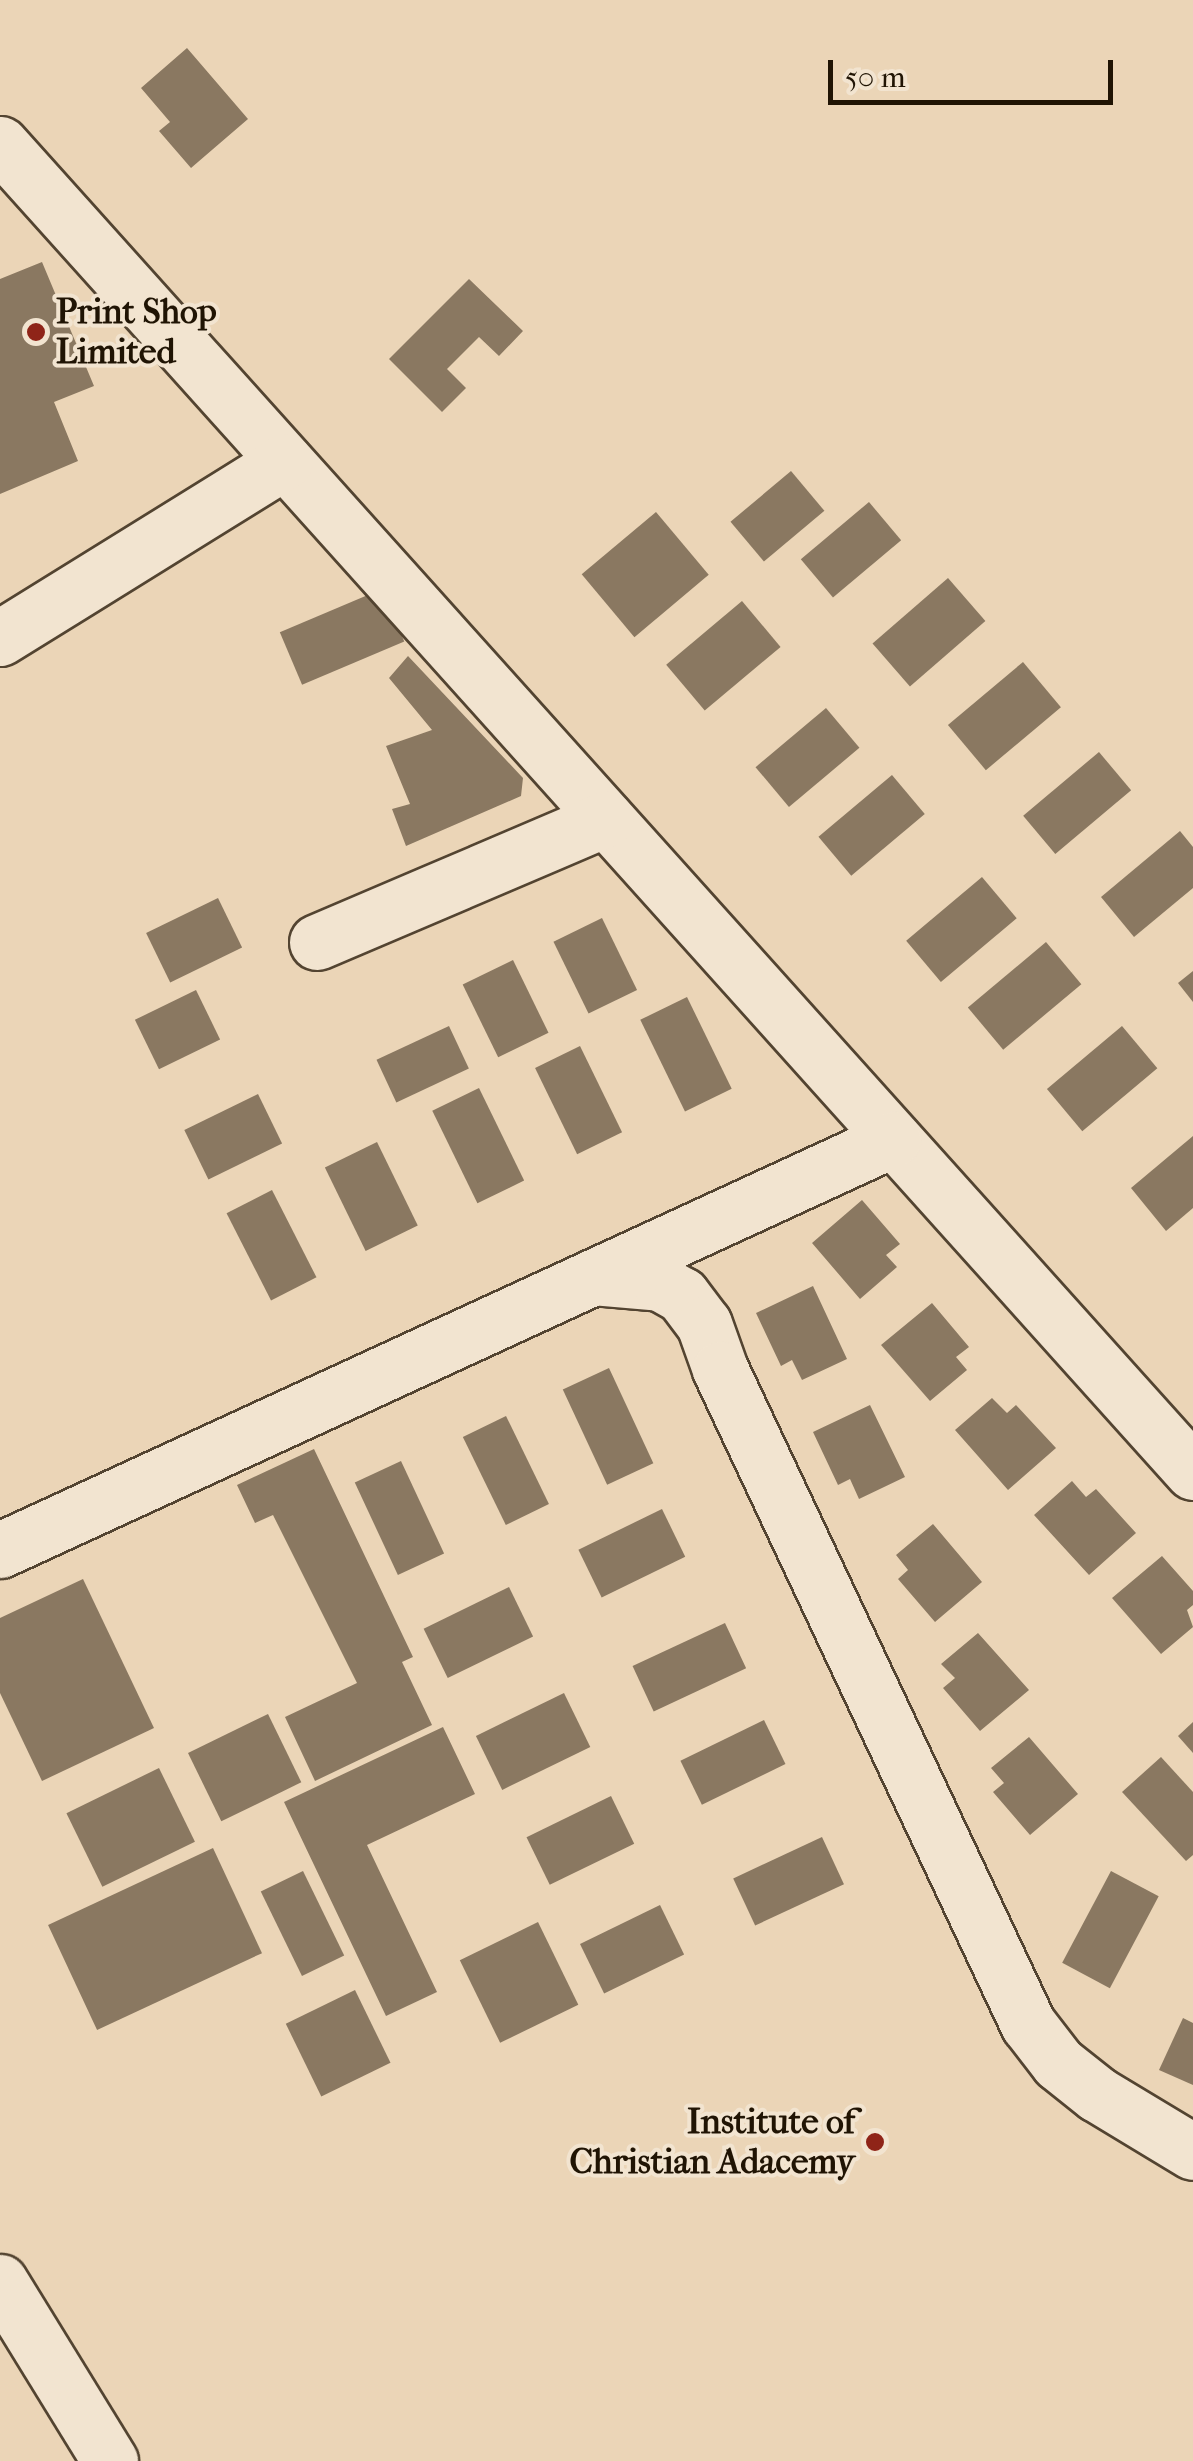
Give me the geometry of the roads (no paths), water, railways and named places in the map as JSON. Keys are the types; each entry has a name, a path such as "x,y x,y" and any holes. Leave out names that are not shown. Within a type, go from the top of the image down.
{"street":[{"path":"0,144 1193,1472"},
{"path":"0,638 285,461"},
{"path":"317,942 606,819"},
{"path":"0,1550 893,1138"},
{"path":"593,1276 660,1283 682,1295 704,1324 1028,2024 1071,2074 1139,2122 1193,2152"},
{"path":"0,2282 110,2461"}],"place":[{"name":"Print Shop Limited","path":"36,332"},
{"name":"Institute of Christian Adacemy","path":"875,2142"}]}
